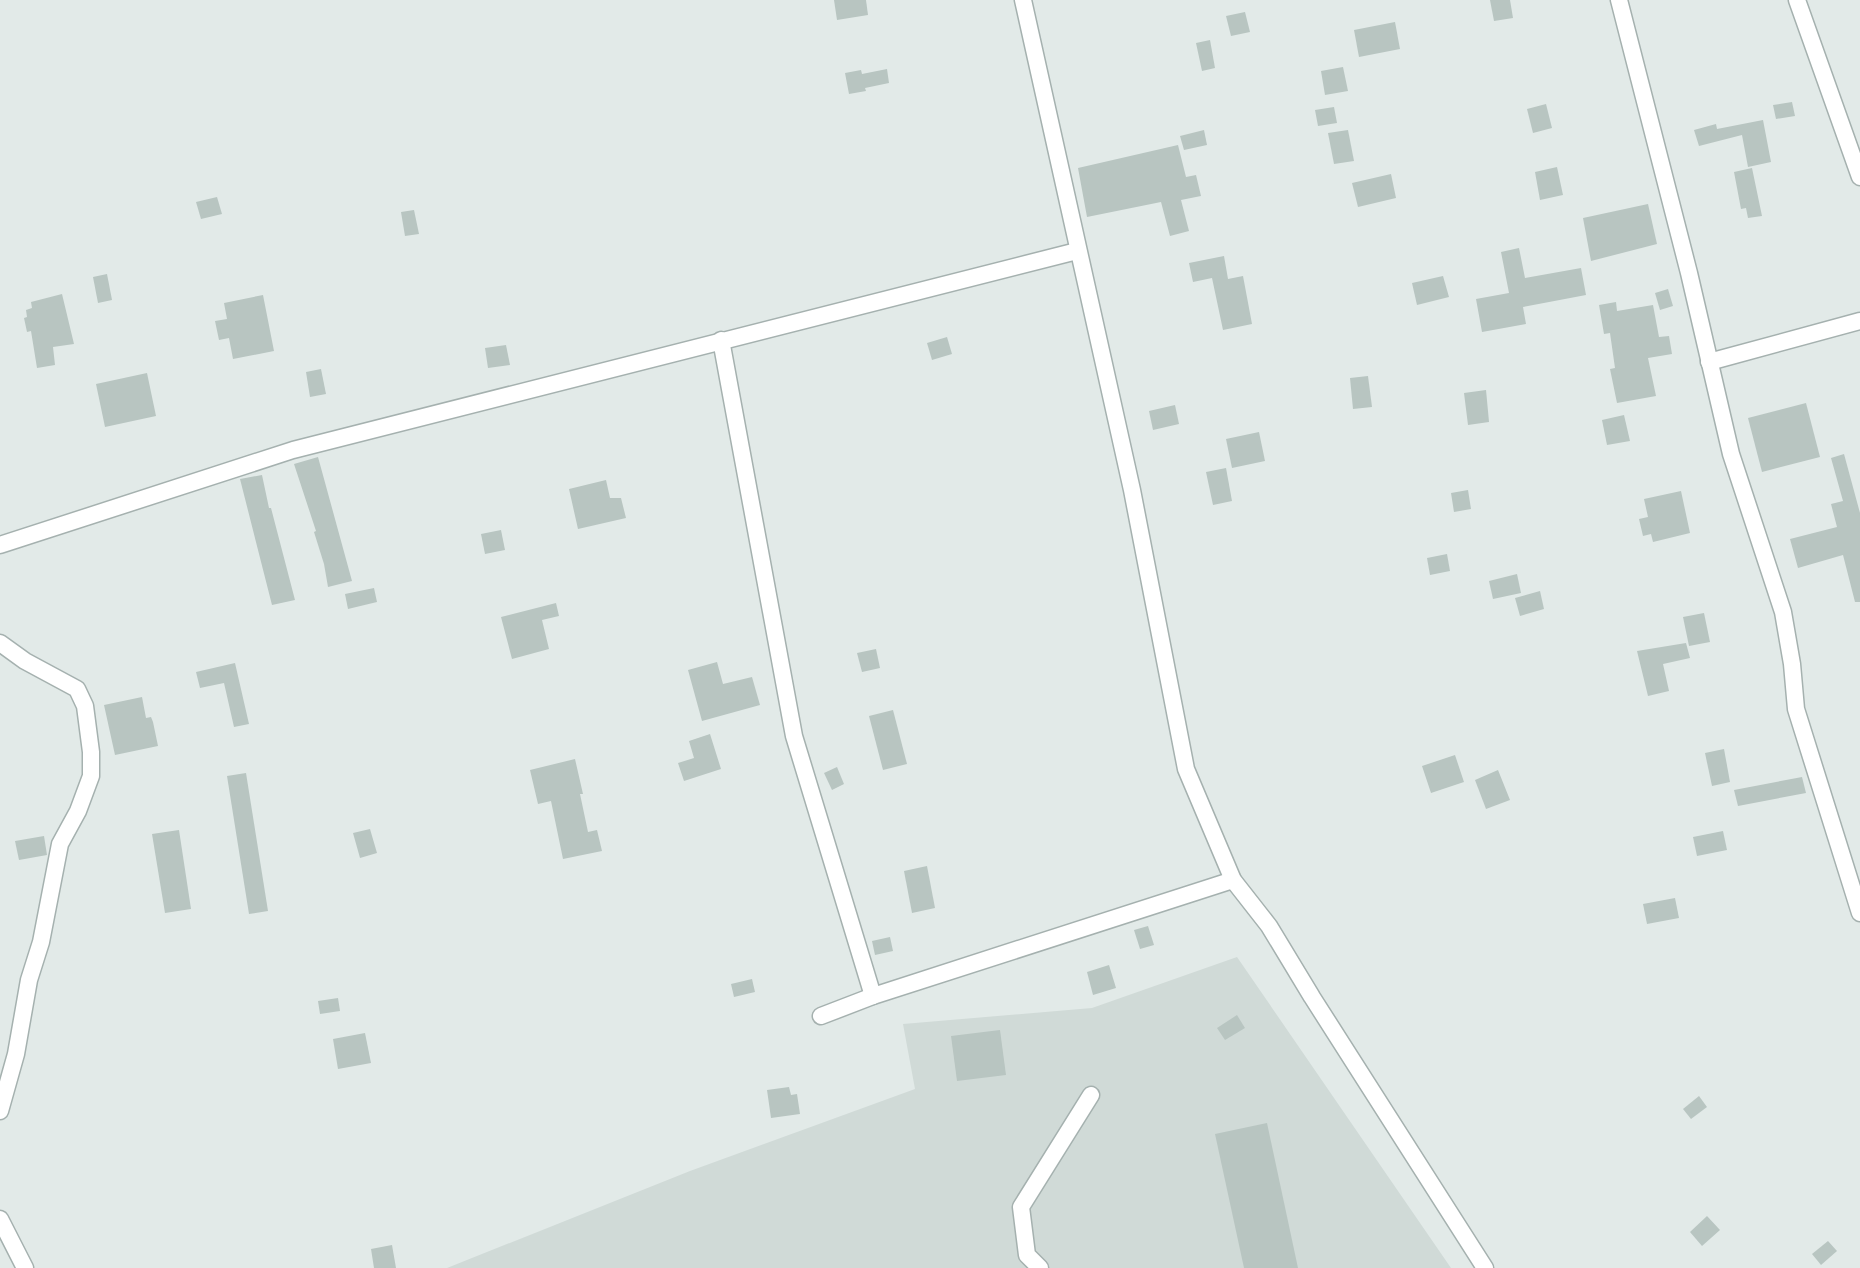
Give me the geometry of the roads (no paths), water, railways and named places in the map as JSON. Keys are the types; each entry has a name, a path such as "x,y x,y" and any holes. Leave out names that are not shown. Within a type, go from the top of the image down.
{"street":[{"path":"1023,0 1132,490 1186,769 1233,880 1269,926 1485,1268"},
{"path":"1619,0 1674,212 1731,454 1783,612 1796,709 1860,913"},
{"path":"1797,0 1860,177"},
{"path":"0,545 293,450 1077,251"},
{"path":"1709,362 1860,321"},
{"path":"721,340 794,736 873,996"},
{"path":"0,643 26,662 77,689 85,706 91,776 78,811 60,844 41,942 29,979 16,1054 0,1111"},
{"path":"821,1016 873,996 1233,880"},
{"path":"1040,1268 1027,1255 1021,1207 1091,1096"},
{"path":"0,1219 25,1268"}]}
